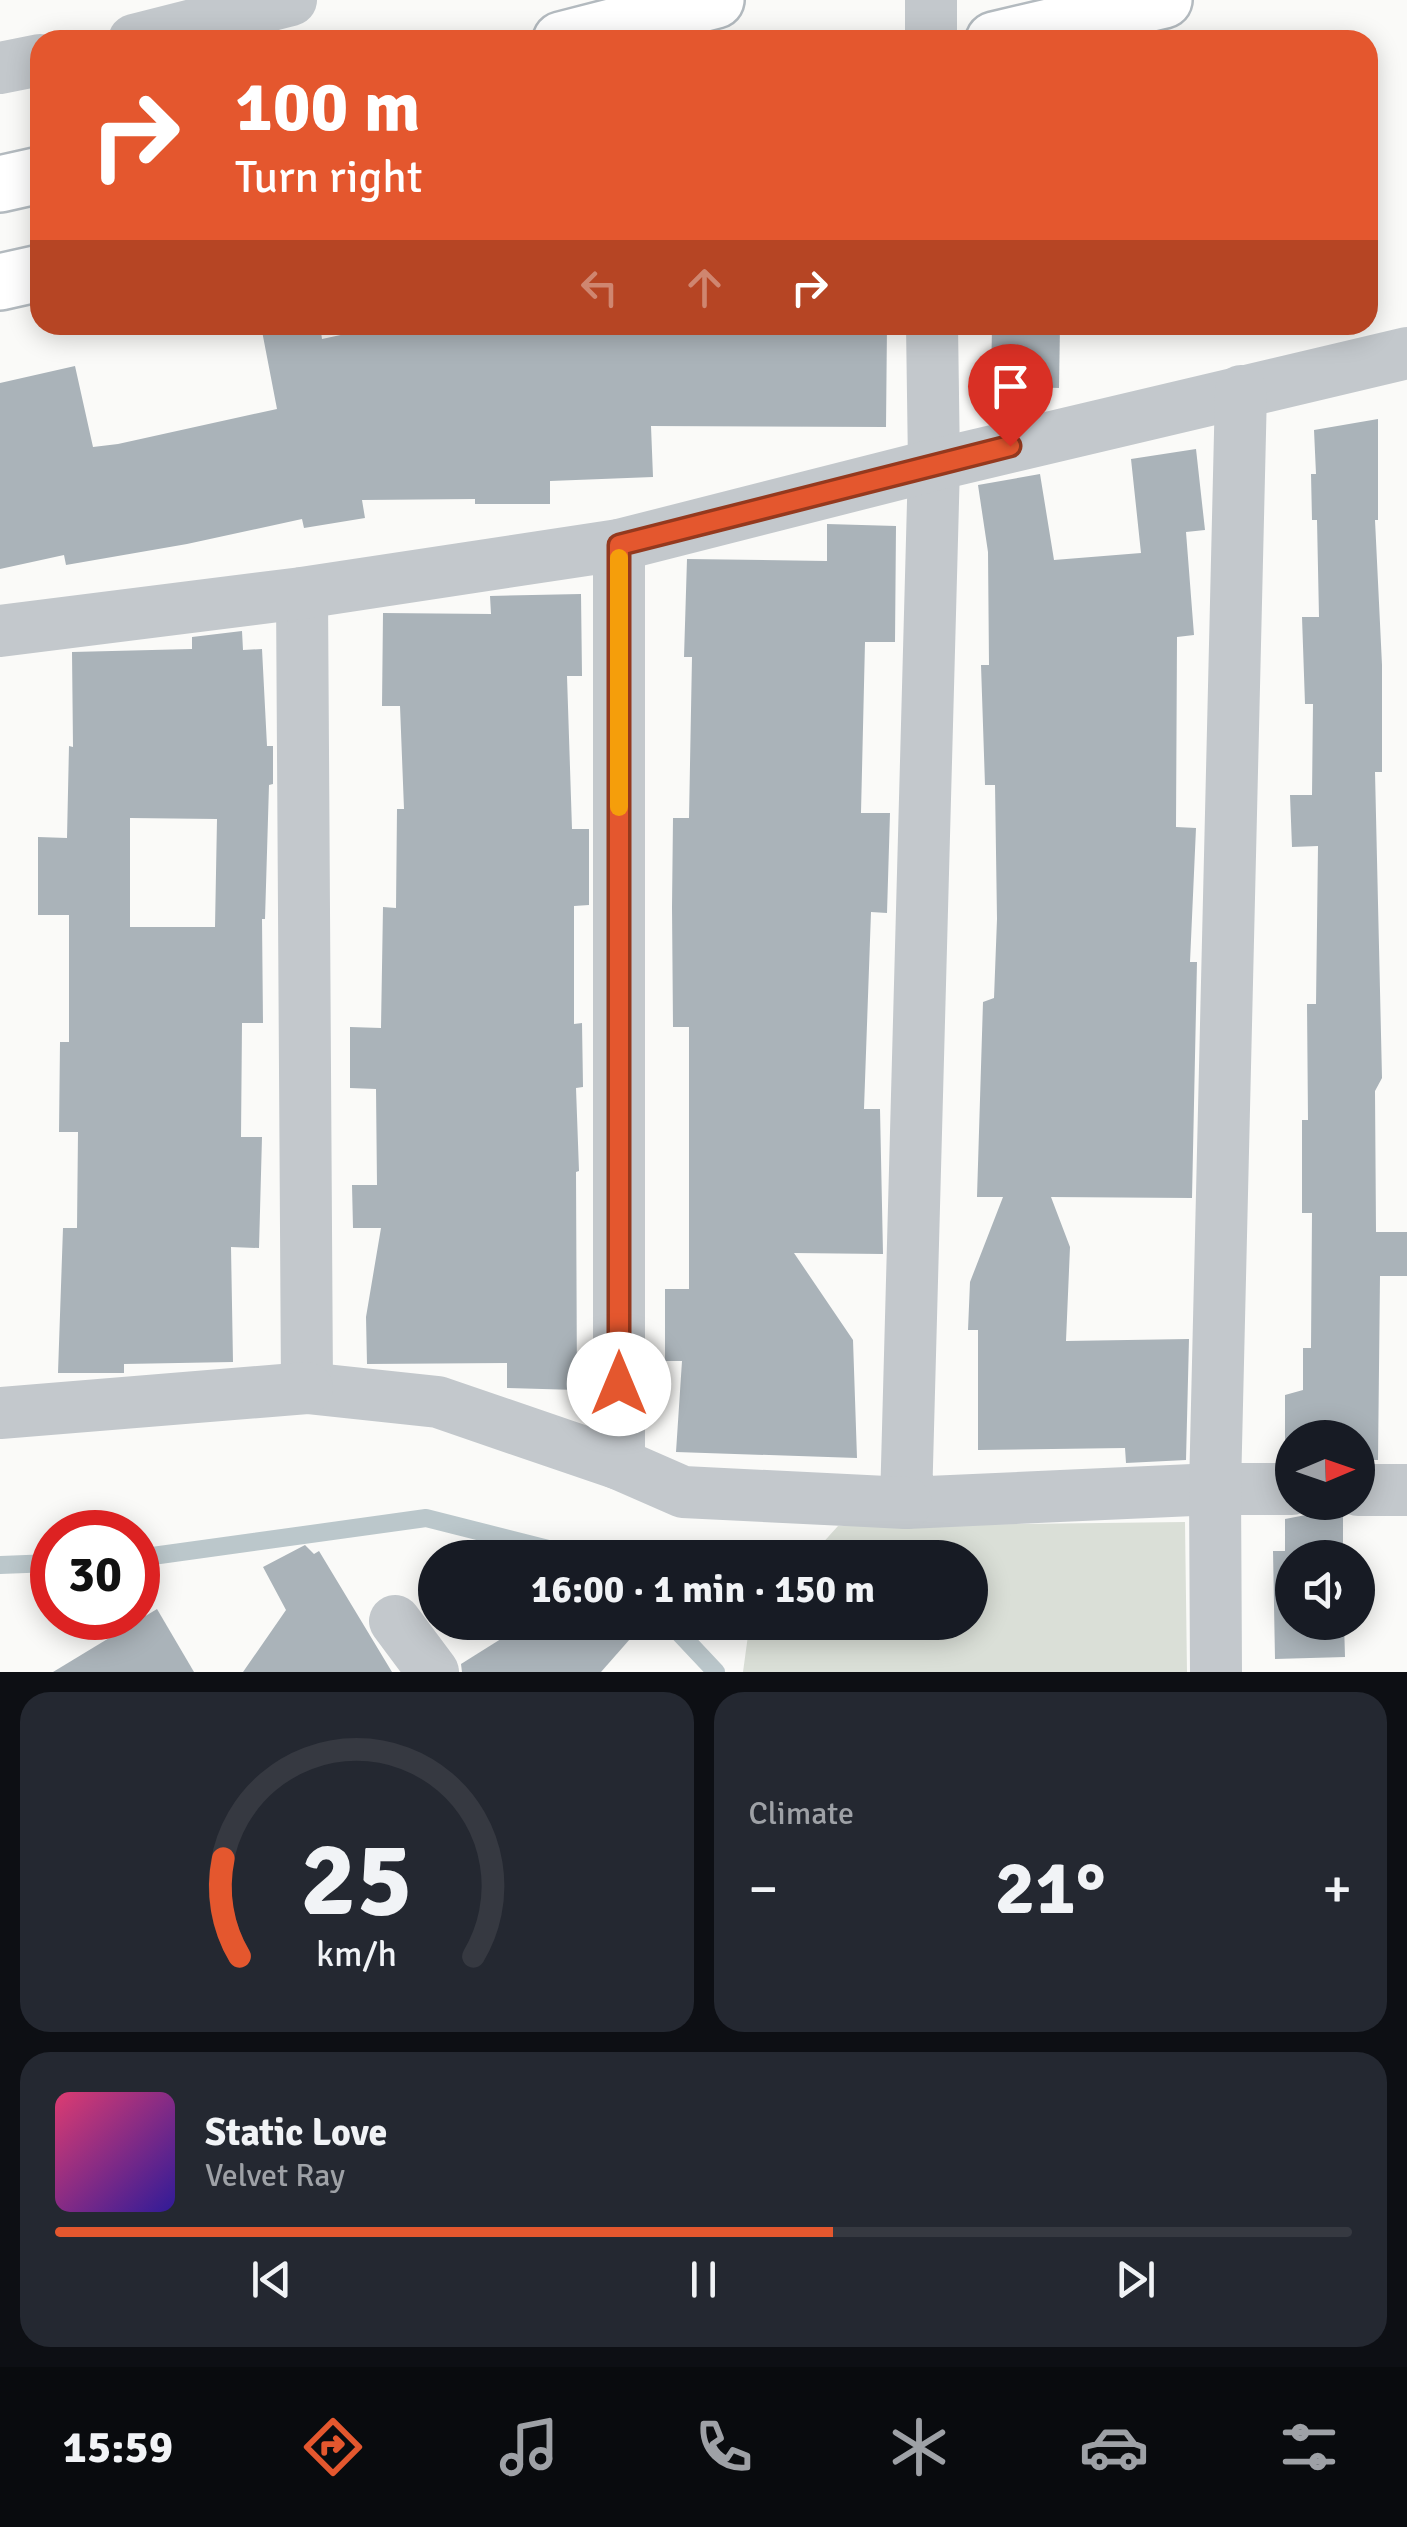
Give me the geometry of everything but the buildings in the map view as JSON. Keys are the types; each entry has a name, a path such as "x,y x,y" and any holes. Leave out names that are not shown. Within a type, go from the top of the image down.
{"main road":[{"path":"585,30 634,10 716,0"},
{"path":"1036,30 1164,0"},
{"path":"0,184 30,177"},
{"path":"0,282 30,274"}],"street":[{"path":"140,26 291,0"},
{"path":"931,30 932,0"},
{"path":"0,68 30,62"},
{"path":"906,1503 934,464 932,335"},
{"path":"0,631 302,593 619,545 934,464 1407,353"},
{"path":"1216,1672 1215,1489 1241,390"},
{"path":"619,545 619,1464"},
{"path":"302,593 307,1388"},
{"path":"0,1413 307,1388 438,1402 619,1464 683,1492 906,1503 1275,1490"},
{"path":"1375,1490 1407,1490"},
{"path":"395,1621 433,1672"}],"shaded area":[{"path":"1185,1522 1187,1672 743,1672 747,1640 988,1640 988,1540 825,1540 838,1526"}],"waterway":[{"path":"160,1555 426,1518 513,1540"},
{"path":"0,1565 30,1564"},
{"path":"686,1640 716,1672"}],"slow traffic":[{"path":"619,558 619,807"}],"route":[{"path":"619,1384 619,545 1010,446"}]}
